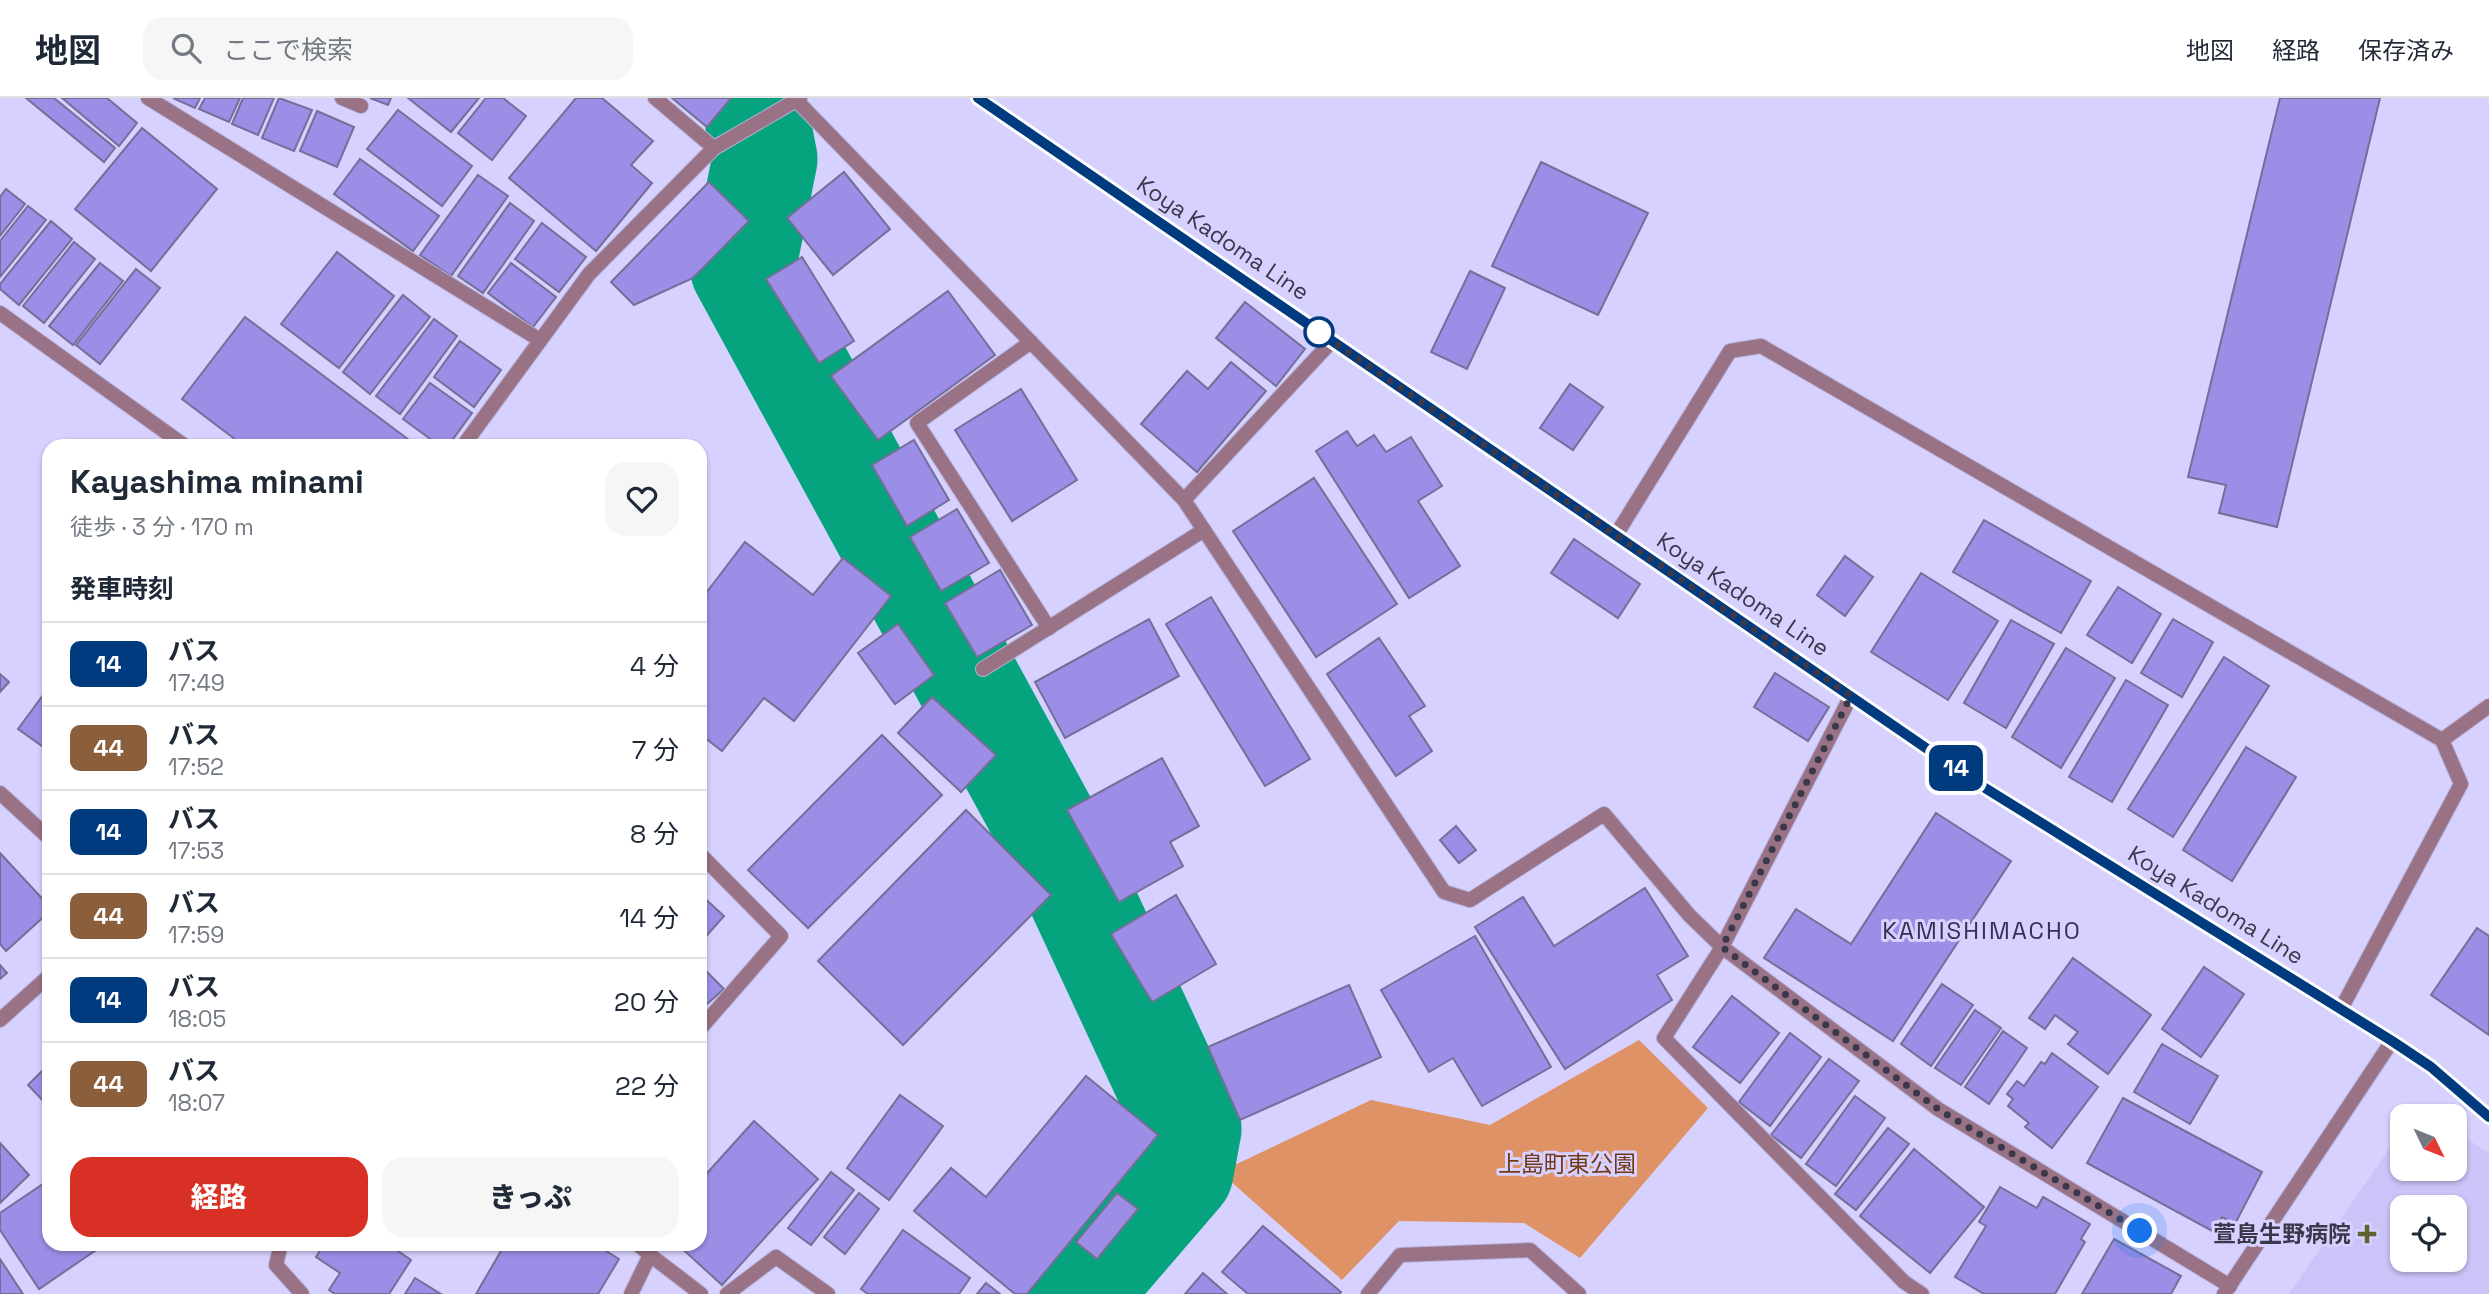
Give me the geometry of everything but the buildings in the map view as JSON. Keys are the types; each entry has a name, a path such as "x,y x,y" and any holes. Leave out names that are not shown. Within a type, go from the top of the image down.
{"main road":[{"name":"Koya Kadoma Line","path":"978,98 1977,783 2392,1041 2431,1067 2489,1117"}],"street":[{"path":"148,98 540,340"},
{"path":"342,98 361,106"},
{"path":"655,98 714,148"},
{"path":"468,439 589,274 714,148 798,100 1184,500 1444,892 1470,900 1604,814 1689,915 1722,947 1938,1109 2227,1290 2392,1041"},
{"path":"0,313 175,439"},
{"path":"1184,500 1332,341"},
{"path":"1031,342 918,424 1049,628"},
{"path":"1616,535 1730,351 1760,346 2442,740 2461,784 2341,1009"},
{"path":"983,670 1204,530"},
{"path":"1851,696 1722,947 1664,1038 1904,1282 1922,1294"},
{"path":"2442,740 2489,706"},
{"path":"0,793 42,832"},
{"path":"707,861 781,936 707,1021"},
{"path":"0,1020 42,982"},
{"path":"1368,1294 1400,1255 1530,1250 1579,1294"},
{"path":"279,1251 276,1265 302,1294"},
{"path":"645,1251 701,1294"},
{"path":"631,1294 650,1255"},
{"path":"727,1294 776,1257 828,1294"}],"shaded area":[{"name":"萱島生野病院","path":"2468,1139 2489,1154 2489,1294 2289,1294 2390,1148 2390,1181 2468,1181"}],"green space":[{"name":"上島町東公園","path":"1639,1040 1708,1108 1580,1258 1524,1223 1399,1221 1342,1280 1220,1172 1371,1100 1490,1125"}],"waterway":[{"path":"753,98 765,159 743,269 1058,847 1189,1129 1181,1172 1076,1294"}],"bus line":[{"name":"14","path":"978,98 1977,783 2392,1041 2431,1067 2489,1117"}],"place":[{"name":"萱島生野病院","path":"2367,1234"}],"district":[{"name":"KAMISHIMACHO","path":"1982,931"}],"route":[{"path":"1319,332 1313,328 1851,696 1722,947 1938,1109 2140,1231"}]}
